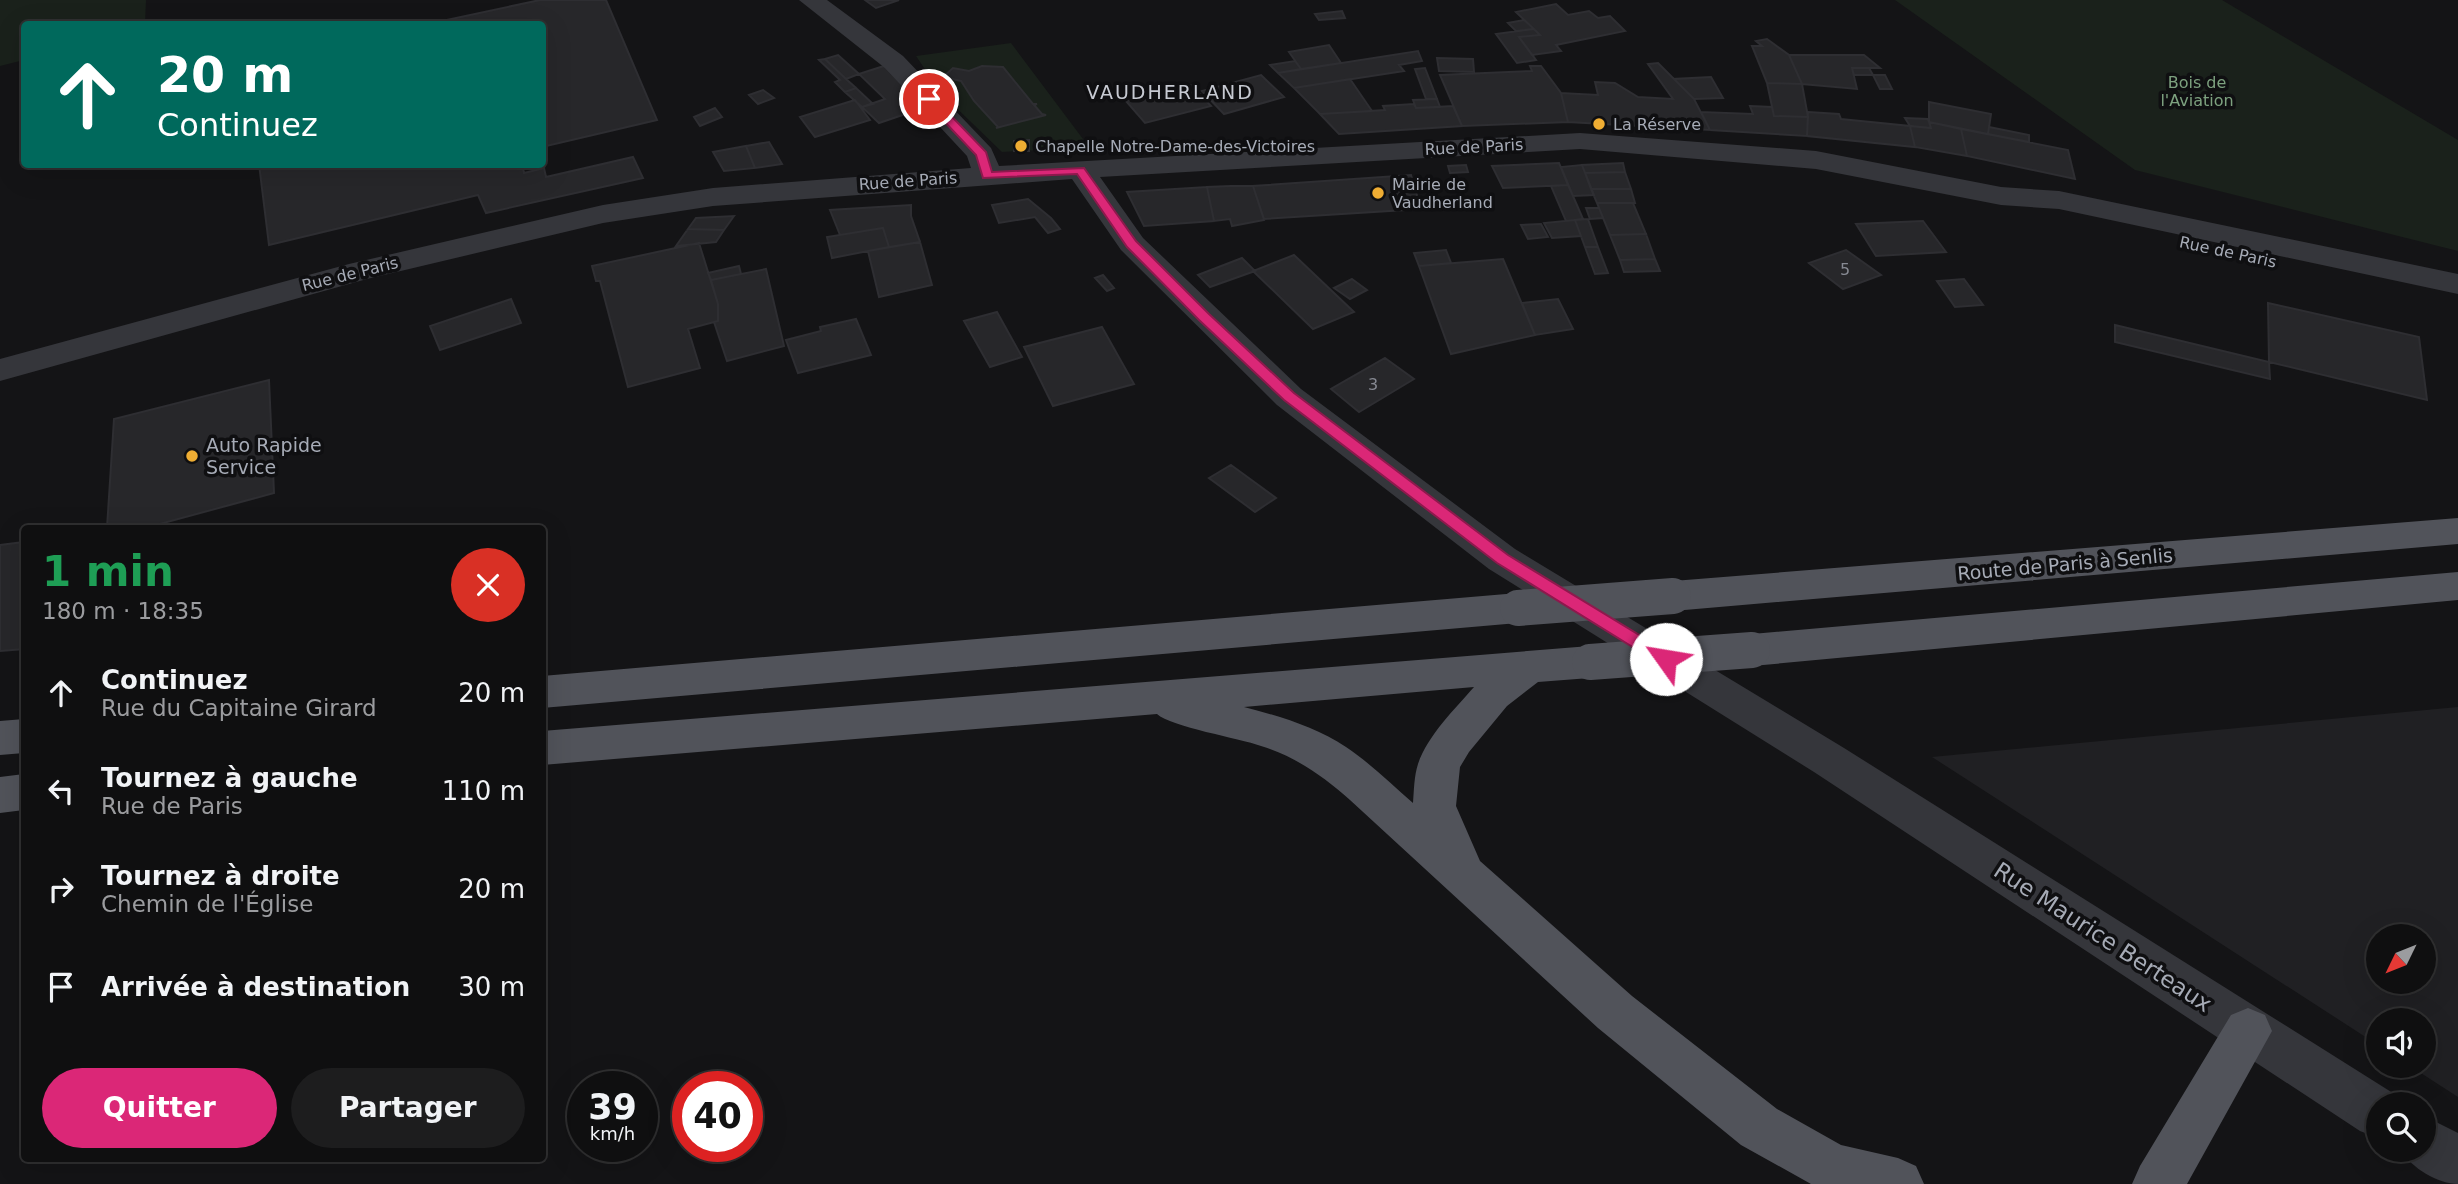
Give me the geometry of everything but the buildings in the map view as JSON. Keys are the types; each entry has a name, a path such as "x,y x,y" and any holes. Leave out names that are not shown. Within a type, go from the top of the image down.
{"main road":[{"name":"Route de Paris à Senlis","path":"546,692 2458,531"},
{"path":"546,748 1752,650 2458,586"},
{"path":"1461,872 1434,806 1439,765 1454,740 1493,694 1529,667"},
{"path":"1143,698 1242,723 1320,753 1461,872 1632,1028 1761,1130 1814,1160 1871,1182 1898,1184"},
{"path":"0,738 21,736"},
{"path":"0,794 21,792"},
{"path":"2158,1184 2248,1031"}],"street":[{"path":"811,0 894,62 981,155 987,175"},
{"name":"Rue de Paris","path":"0,370 360,271 603,214 713,197 987,175 1580,141 1815,160 2001,196 2059,200 2458,284"},
{"name":"Rue Maurice Berteaux","path":"1080,170 1132,244 1270,379 1502,559 1829,760 2366,1105"},
{"name":"Rue de Paris","path":"2001,196 2062,216 2458,303"},
{"path":"2436,1149 2458,1163"}],"shaded area":[{"path":"2458,707 2458,1097 2429,1078 2436,1078 2436,1008 2366,1008 2366,1037 1932,757"}],"green space":[{"path":"0,0 146,0 145,21 21,21 21,61 0,66"},
{"name":"Bois de l'Aviation","path":"1895,0 2222,0 2458,140 2458,251 2135,170"},
{"path":"1011,43 1089,147 1002,152 941,93 916,56"}],"place":[{"name":"La Réserve","path":"1599,124"},
{"name":"Chapelle Notre-Dame-des-Victoires","path":"1021,146"},
{"name":"Mairie de Vaudherland","path":"1378,193"},
{"name":"Auto Rapide Service","path":"192,456"}],"district":[{"name":"VAUDHERLAND","path":"1170,92"}],"route":[{"path":"929,99 981,155 987,175 1080,170 1132,244 1289,397 1502,559 1666,659"}]}
